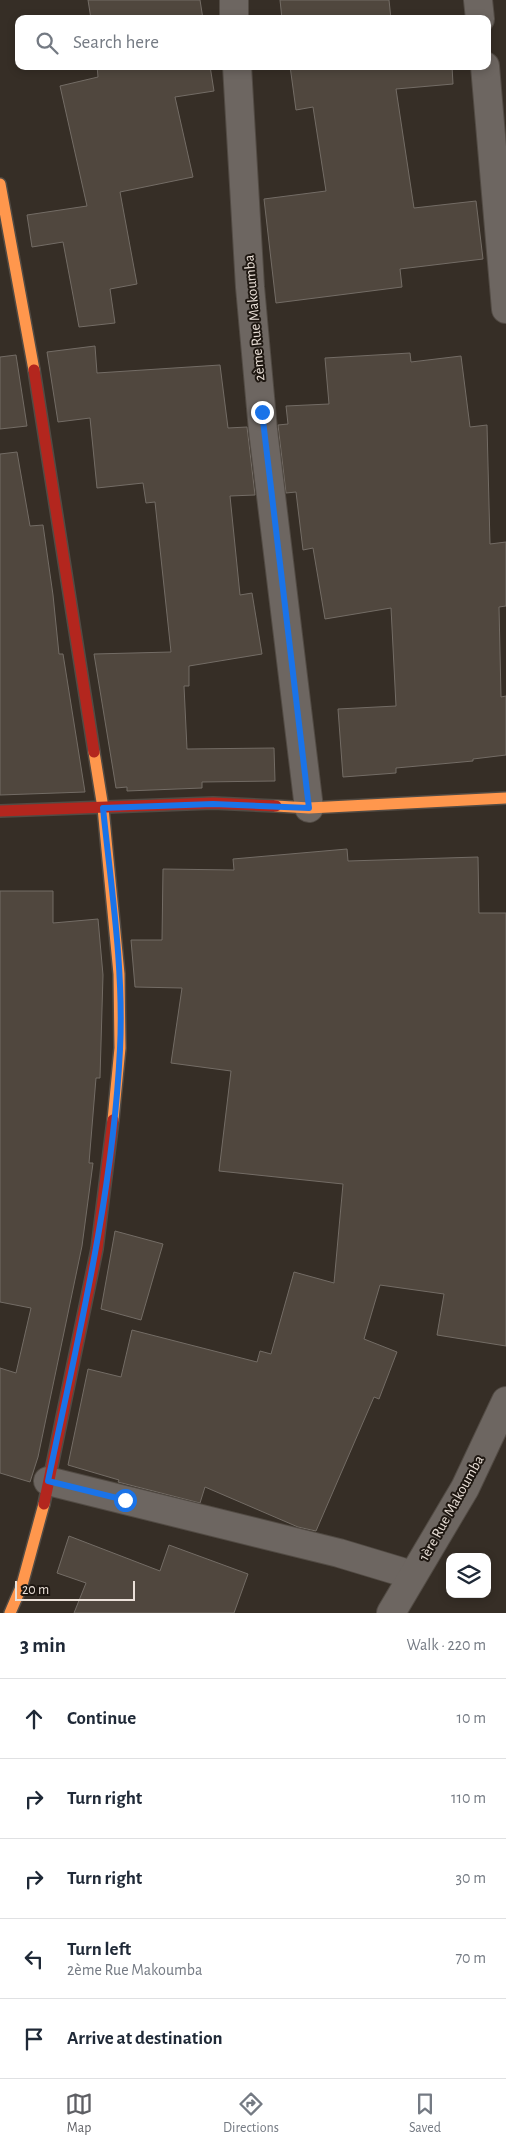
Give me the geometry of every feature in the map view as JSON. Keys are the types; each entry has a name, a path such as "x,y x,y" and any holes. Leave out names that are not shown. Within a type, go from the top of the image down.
{"street":[{"path":"234,0 234,15"},
{"path":"478,0 480,15"},
{"name":"2ème Rue Makoumba","path":"237,70 250,287 263,430 309,808"},
{"path":"485,70 506,309"},
{"path":"0,184 25,314 103,808 119,974 120,1048 110,1160 97,1248 42,1514 22,1585 10,1613"},
{"path":"0,811 213,804 309,808 506,798"},
{"name":"1ère Rue Makoumba","path":"391,1613 465,1488 506,1401"},
{"path":"48,1481 339,1553 412,1575"}],"building":[{"path":"88,0 200,0 202,15 90,15"},
{"path":"280,0 389,0 391,15 282,15"},
{"path":"97,70 211,70 214,91 175,97 193,177 120,192 137,284 110,289 115,323 79,327 63,242 32,247 27,215 87,206 60,86 98,77"},
{"path":"291,70 452,70 453,84 396,89 414,208 476,201 483,259 400,269 402,287 276,303 264,199 326,191 313,107 296,110"},
{"path":"95,346 97,373 220,365 228,428 247,427 255,495 230,496 240,595 252,593 262,654 189,666 189,686 184,686 187,749 274,748 275,781 202,782 202,788 127,791 127,787 116,788 94,654 171,652 155,502 146,503 143,483 97,488 90,418 58,422 47,352"},
{"path":"410,353 411,362 461,356 470,427 487,425 490,544 506,542 506,606 499,607 501,697 506,696 506,755 473,759 473,761 396,768 396,773 343,777 338,709 396,706 391,608 325,619 313,548 303,550 296,492 286,493 278,425 288,424 286,406 329,404 325,358"},
{"path":"16,355 27,426 0,429 0,357"},
{"path":"17,452 30,526 43,525 59,654 63,654 85,792 0,795 0,454"},
{"path":"347,849 348,861 478,857 479,913 506,913 506,1346 437,1335 444,1294 380,1285 364,1339 397,1352 379,1399 374,1397 316,1531 298,1527 205,1487 200,1503 118,1482 119,1480 68,1465 88,1369 121,1377 132,1330 257,1362 260,1351 271,1354 294,1272 334,1283 343,1184 219,1171 231,1071 171,1063 182,988 135,987 131,940 162,940 163,869 234,870 233,859"},
{"path":"0,891 53,891 53,923 98,919 103,975 100,1078 96,1078 89,1163 93,1163 82,1246 38,1457 30,1482 0,1473 0,1368 16,1373 31,1308 0,1302"},
{"path":"115,1231 163,1244 141,1320 101,1309"},
{"path":"69,1536 160,1571 169,1545 248,1574 234,1613 74,1613 86,1583 57,1573"}],"traffic: slow":[{"path":"0,184 34,370"},
{"path":"94,752 103,808 119,974 120,1048 113,1120"},
{"path":"276,806 309,808 506,798"},
{"path":"10,1613 22,1585 44,1504"}],"traffic: jam":[{"path":"34,370 94,752"},
{"path":"0,811 213,803 276,806"},
{"path":"44,1504 97,1249 113,1120"}],"route":[{"path":"125,1500 48,1481 97,1248 110,1160 120,1048 119,974 103,808 213,804 309,808 262,412"}]}
